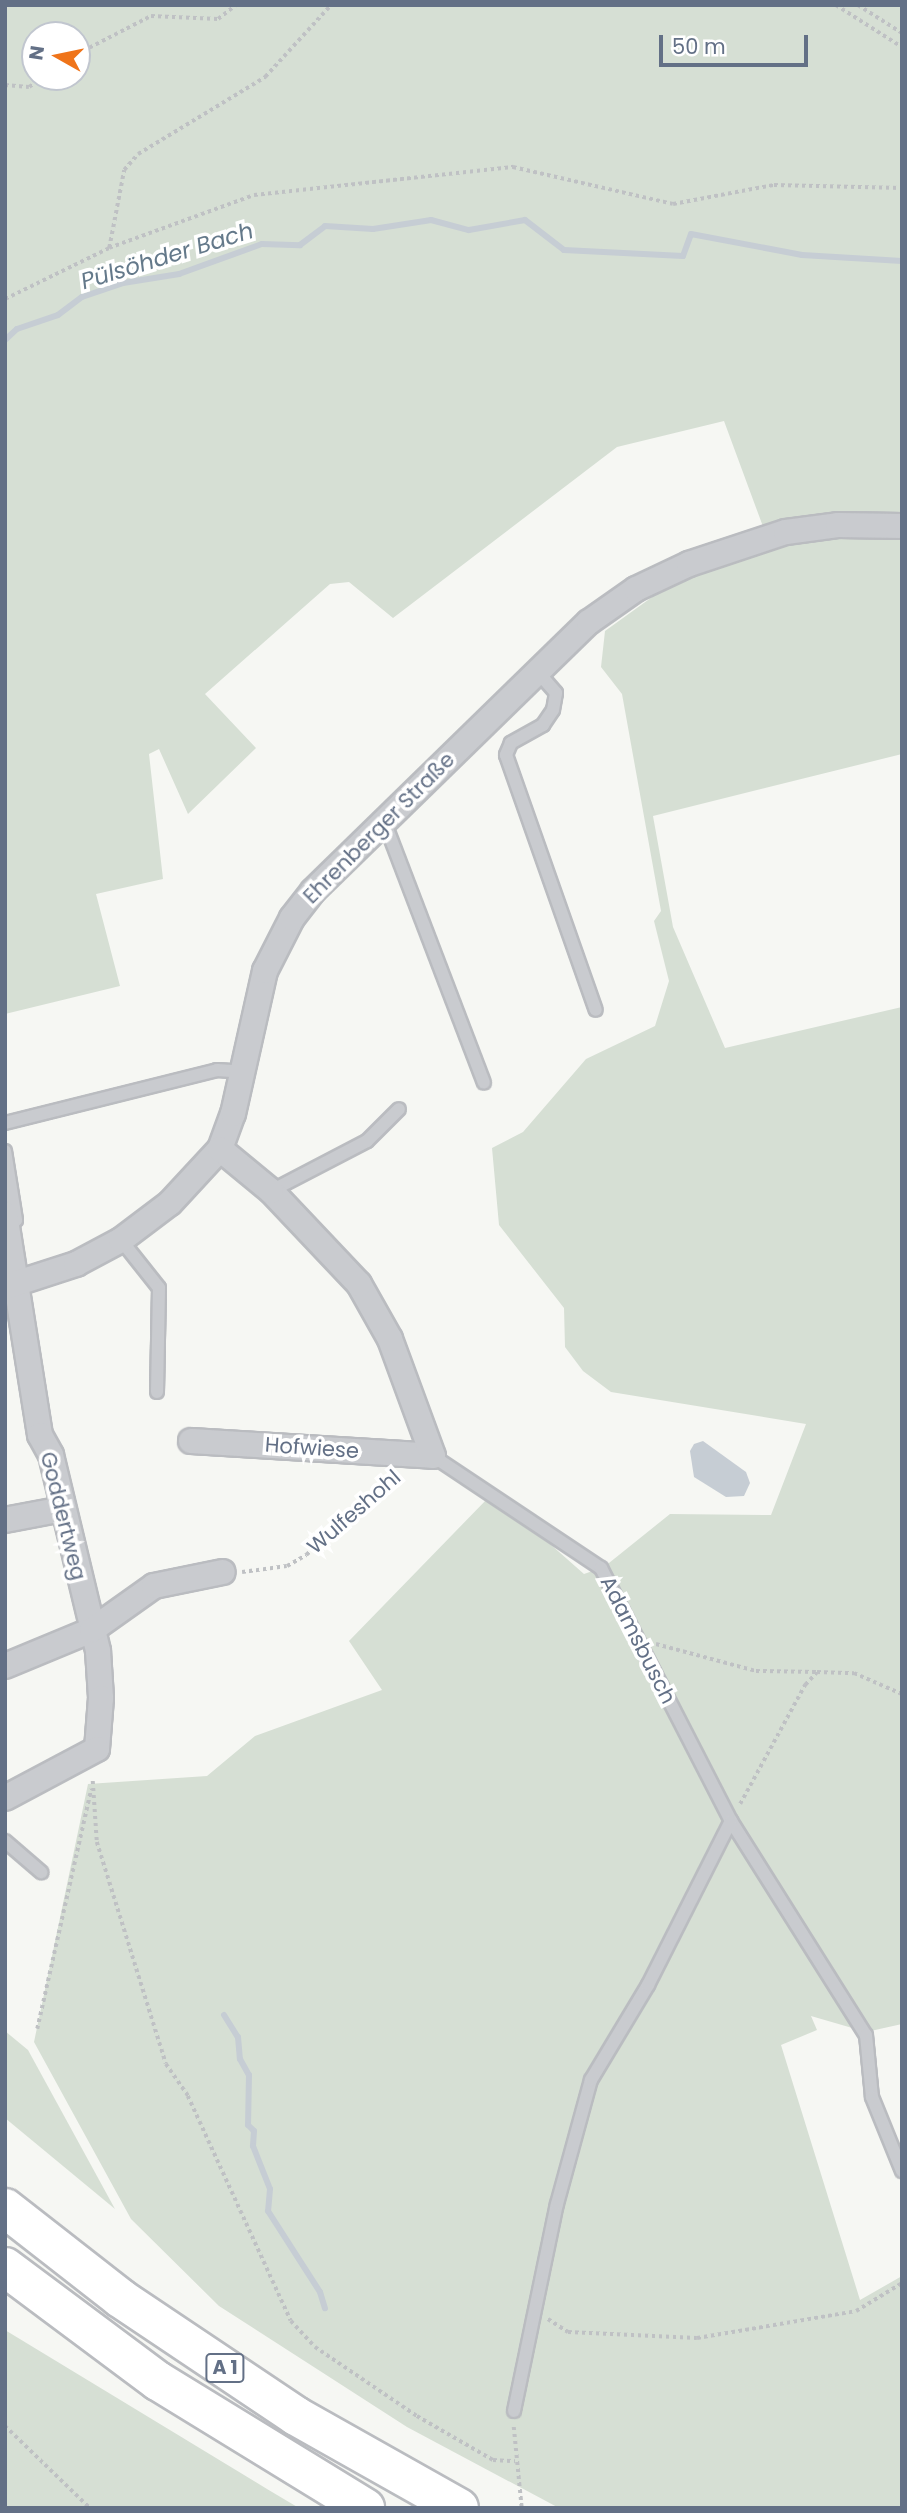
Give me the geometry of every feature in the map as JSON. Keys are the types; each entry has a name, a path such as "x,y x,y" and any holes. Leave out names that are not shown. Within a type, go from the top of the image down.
{"highway":[{"name":"A 1","path":"5,2208 120,2298 296,2416 458,2508"},
{"name":"A 1","path":"5,2267 158,2381 365,2508"}],"street":[{"name":"Ehrenberger Straße","path":"10,1286 76,1264 121,1240 170,1203 220,1149 243,1072 257,998 279,940 313,891 537,671 598,615 636,589 689,564 786,532 838,525 902,526"},
{"path":"220,1149 271,1191 359,1284 390,1339 433,1456"},
{"name":"Goddertweg","path":"5,1214 10,1286 40,1435 51,1455 92,1630 101,1698 97,1749 5,1798"},
{"name":"Hofwiese","path":"191,1441 433,1456"},
{"path":"5,1520 63,1509"},
{"path":"5,1665 92,1630 154,1586 223,1572"}],"lane":[{"path":"537,671 556,693 553,710 543,726 512,743 506,755 596,1010"},
{"path":"384,821 484,1083"},
{"path":"5,1123 218,1070 243,1072"},
{"path":"271,1191 367,1140 399,1109"},
{"path":"5,1151 20,1247 10,1286"},
{"path":"121,1240 159,1288 157,1392"},
{"name":"Adamsbusch","path":"433,1456 601,1568 731,1821 866,2035 872,2097 902,2171"},
{"path":"514,2412 557,2204 592,2080 648,1985 731,1821"},
{"path":"5,1841 41,1872"}],"path":[{"path":"91,47 151,16 218,19 236,5"},
{"path":"109,248 124,170 138,154 265,77 331,5"},
{"path":"836,5 902,47"},
{"path":"858,5 902,33"},
{"path":"5,299 109,248 254,195 513,167 673,204 775,185 902,188"},
{"path":"5,594 5,600"},
{"name":"Wulfeshohl","path":"223,1572 262,1572 287,1566 306,1555 394,1472 433,1456"},
{"path":"637,1639 756,1671 854,1674 902,1694"},
{"path":"731,1821 805,1685 817,1672"},
{"path":"37,2029 93,1782 97,1842 166,2064 188,2096 291,2321 315,2347 417,2416 493,2460 516,2460"},
{"path":"534,2310 568,2332 697,2338 856,2311 902,2283"},
{"path":"514,2412 522,2508"},
{"path":"5,2426 90,2508"}],"shaded area":[{"path":"5,5 902,5 902,518 765,532 724,421 617,447 393,618 349,582 330,584 205,694 256,748 188,814 159,749 149,754 163,879 96,894 120,986 5,1014"},
{"path":"817,533 902,537 902,754 653,816 673,927 725,1048 902,1007 902,2024 866,2032 811,2016 817,2030 781,2045 860,2300 902,2276 902,2508 559,2508 407,2427 219,2306 131,2219 34,2042 88,1784 207,1776 255,1736 382,1690 349,1641 488,1498 524,1521 584,1574 604,1567 670,1514 771,1515 806,1424 611,1392 583,1371 565,1347 564,1308 499,1225 492,1148 523,1132 586,1059 655,1026 669,981 654,921 661,911 622,694 601,667 605,631 691,569"},
{"path":"703,1441 746,1472 750,1483 744,1496 726,1497 694,1477 690,1451 694,1444"},
{"path":"5,2031 28,2050 115,2209 5,2118"},
{"path":"5,2330 267,2489 299,2508 5,2508"}],"waterway":[{"name":"Pülsöhder Bach","path":"5,340 17,329 58,315 82,297 123,283 179,274 262,244 300,245 325,226 373,229 431,220 469,230 525,220 564,250 683,256 691,234 802,255 902,261"},
{"path":"224,2015 238,2037 240,2059 249,2075 248,2125 254,2131 253,2146 270,2189 268,2211 320,2292 325,2308"}]}
